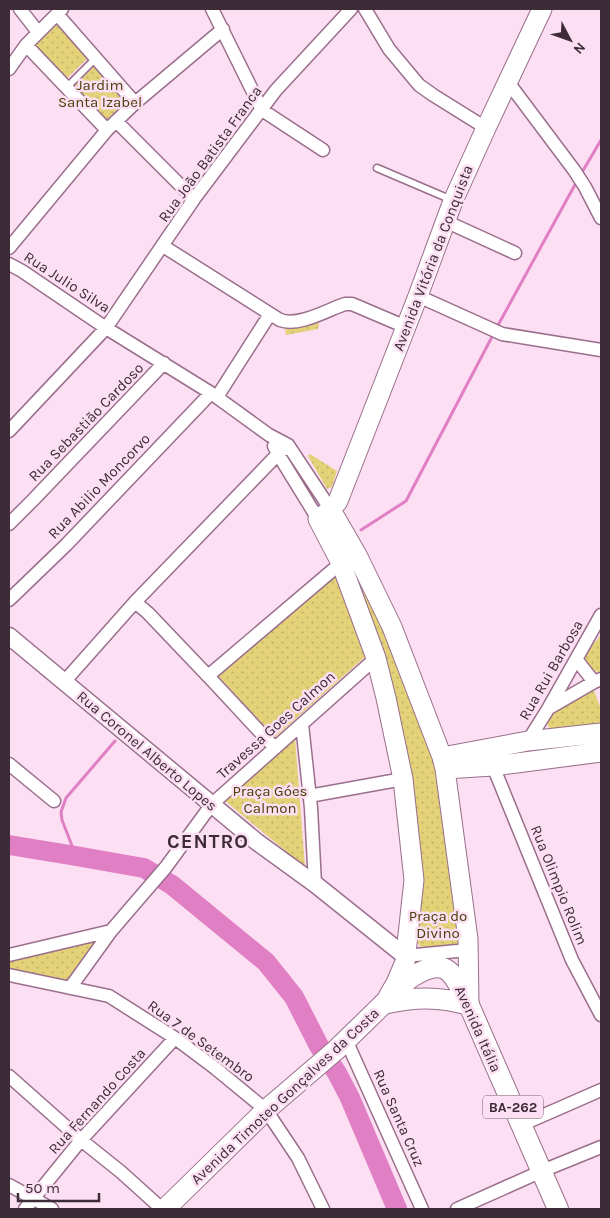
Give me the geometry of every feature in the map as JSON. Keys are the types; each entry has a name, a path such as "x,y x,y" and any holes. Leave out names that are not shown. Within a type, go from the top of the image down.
{"main road":[{"name":"Avenida Vitória da Conquista","path":"324,514 335,506 338,501 453,201 542,9"},
{"path":"324,514 349,559 392,627 443,763 466,929 469,1005"},
{"path":"349,559 386,698 403,779 414,880 404,970 416,992 429,998 455,976 468,954"},
{"path":"443,763 528,741 601,733"},
{"path":"443,763 493,766 601,752"},
{"name":"Avenida Itália","path":"383,1004 404,970 421,971 435,967 448,970 455,976 558,1209"},
{"name":"Avenida Timoteo Gonçalves da Costa","path":"163,1209 266,1110 319,1065 383,1004 405,999 429,998 453,1000 469,1005"}],"street":[{"path":"20,9 38,32"},
{"path":"212,9 262,110 323,150"},
{"name":"Rua João Batista Franca","path":"9,431 106,328 194,199 276,90 351,9"},
{"path":"365,9 389,49 418,85 486,128"},
{"path":"9,69 26,45 60,11 96,58 135,103"},
{"path":"9,248 111,125 223,29"},
{"path":"26,45 66,88 111,125 194,199"},
{"path":"508,82 574,170 601,218"},
{"path":"445,221 515,253"},
{"path":"163,246 270,314 286,322 303,320 346,304 352,304 406,327"},
{"name":"Rua Julio Silva","path":"9,264 106,328 214,395 269,435 288,445"},
{"path":"418,296 502,334 601,350"},
{"name":"Rua Abilio Moncorvo","path":"9,600 214,395 270,314"},
{"name":"Rua Sebastião Cardoso","path":"9,524 164,363"},
{"path":"269,435 278,454 324,514"},
{"path":"64,682 135,602 288,445 324,514"},
{"path":"208,676 349,559"},
{"path":"135,602 148,613 275,748"},
{"name":"Rua Rui Barbosa","path":"528,741 601,615"},
{"name":"Rua Coronel Alberto Lopes","path":"9,636 256,842 316,884 404,970"},
{"name":"Travessa Goes Calmon","path":"70,988 111,931 166,867 212,804 376,658"},
{"path":"548,709 598,680 576,659"},
{"path":"302,724 316,884"},
{"path":"9,764 54,801"},
{"name":"Rua Olimpio Rolim","path":"493,766 572,960 601,1015"},
{"path":"309,796 403,779"},
{"path":"9,955 111,931"},
{"path":"404,970 468,954"},
{"name":"Rua 7 de Setembro","path":"9,975 109,996 175,1038 266,1110 298,1158 322,1207"},
{"name":"Rua Fernando Costa","path":"25,1209 82,1140 175,1038"},
{"name":"Rua Santa Cruz","path":"341,1045 422,1209"},
{"path":"9,1076 163,1209"},
{"path":"521,1125 601,1090"},
{"path":"457,1209 542,1171 601,1148"},
{"path":"9,1185 52,1209"}],"lane":[{"path":"66,88 96,58"},
{"path":"377,168 453,201"}],"green space":[{"path":"57,23 88,58 65,80 33,45"},
{"name":"Jardim Santa Izabel","path":"95,66 127,100 104,122 72,87"},
{"path":"319,323 318,329 286,335 285,329"},
{"path":"310,454 337,471 332,487 327,489 308,456"},
{"name":"Praça do Divino","path":"349,567 358,567 432,753 460,941 457,945 421,947 417,942 420,881 419,836 409,777"},
{"path":"337,574 366,656 275,737 218,676"},
{"path":"601,632 601,672 590,668 584,656 586,650 598,639"},
{"path":"593,688 601,709 601,727 553,730 548,726 550,716"},
{"name":"Praça Góes Calmon","path":"295,738 305,867 224,800"},
{"path":"94,942 67,980 9,968 9,961"}],"waterway":[{"path":"581,174 601,140"},
{"path":"497,327 577,181"},
{"path":"361,530 406,501 494,333"},
{"path":"76,856 62,820 61,812 66,798 115,741"},
{"path":"9,845 144,868 172,885 266,962 294,997 319,1046 337,1073 350,1098 397,1209"}],"district":[{"name":"CENTRO","path":"208,841"}]}
